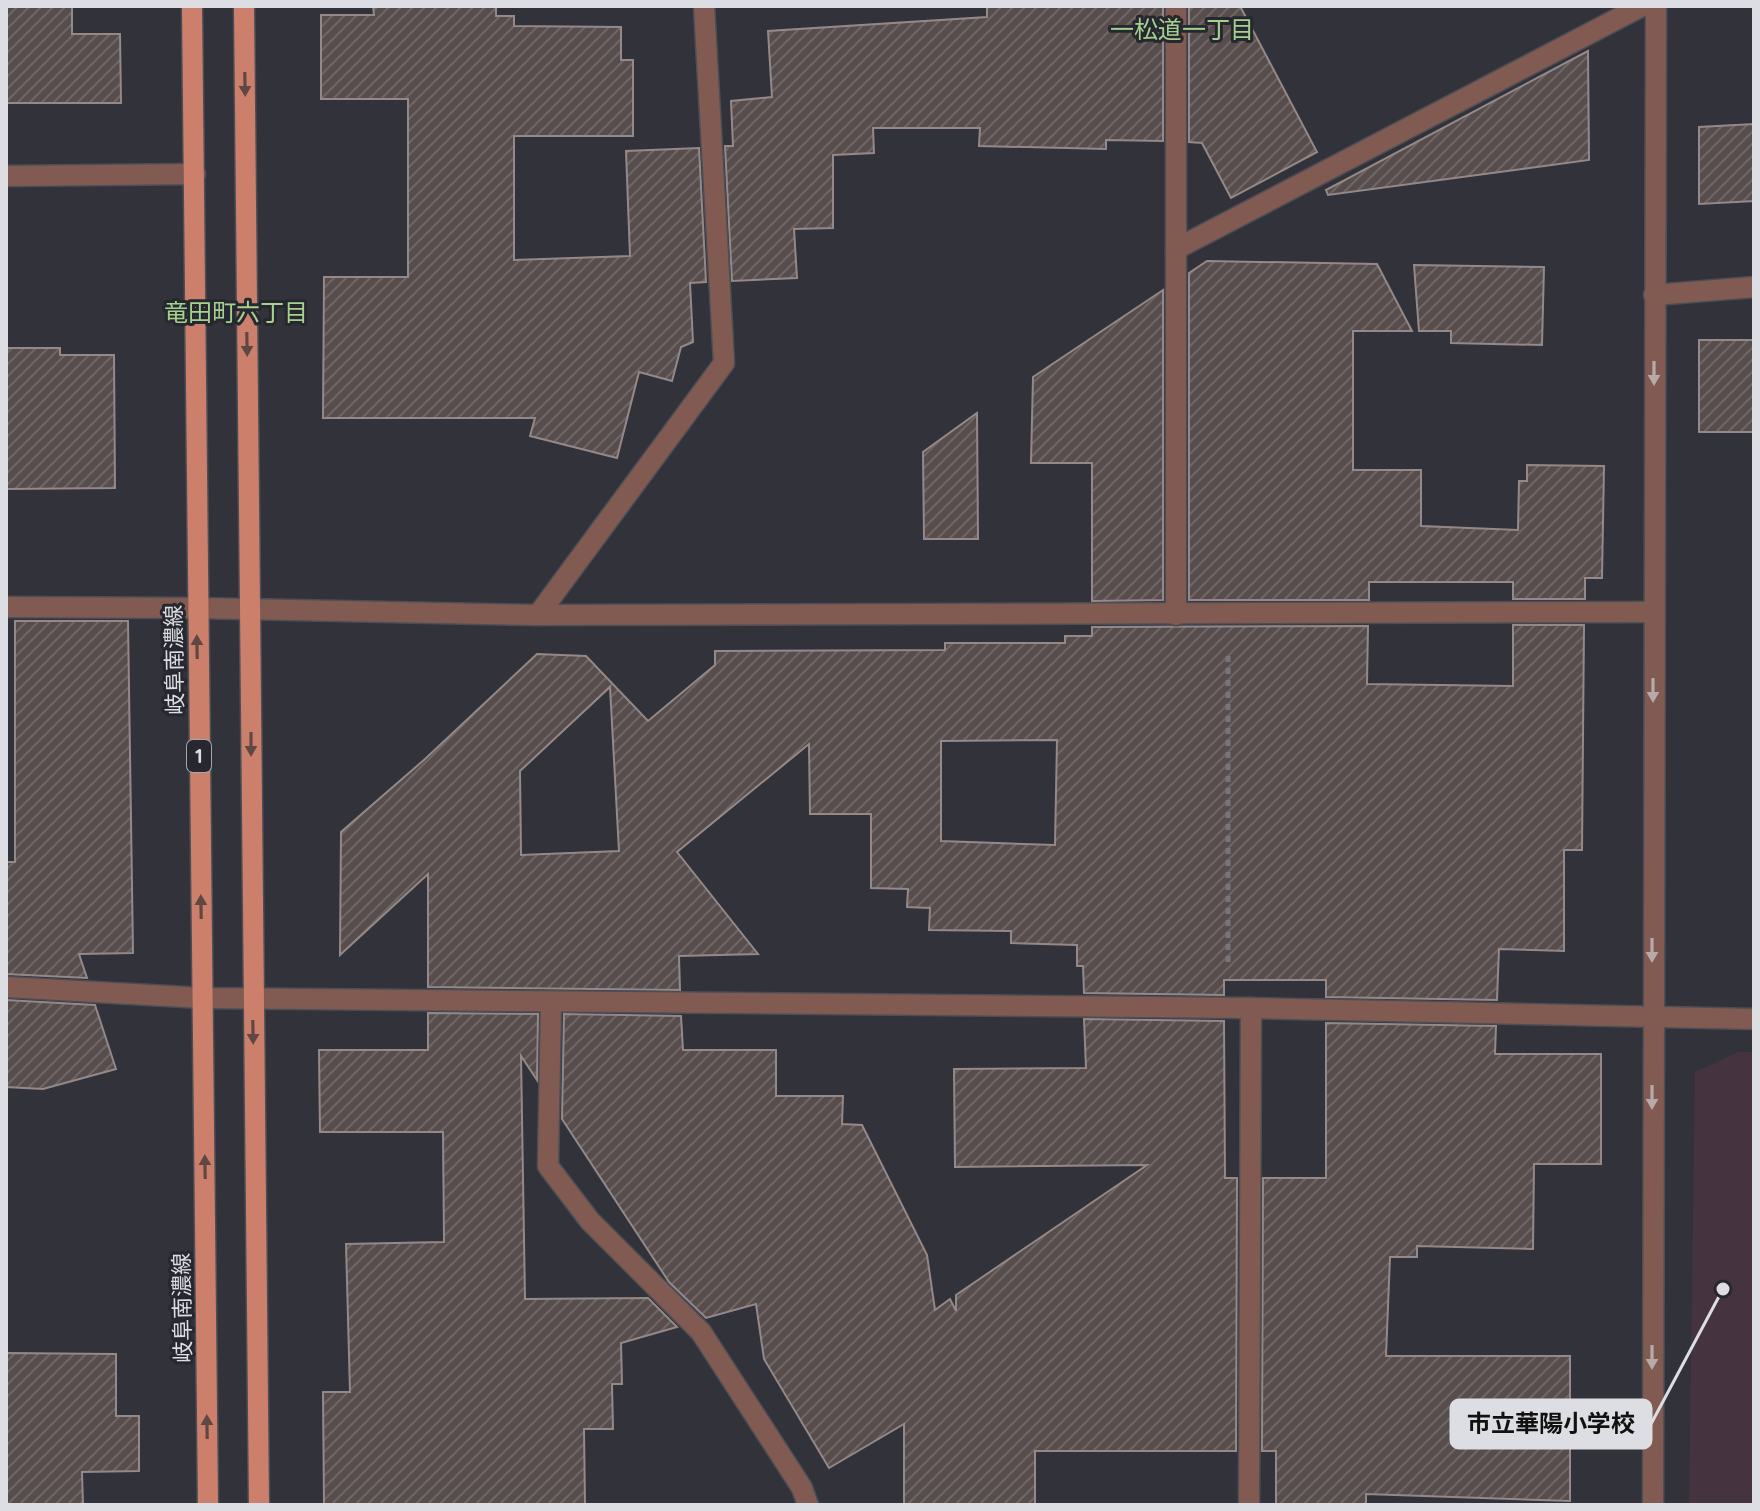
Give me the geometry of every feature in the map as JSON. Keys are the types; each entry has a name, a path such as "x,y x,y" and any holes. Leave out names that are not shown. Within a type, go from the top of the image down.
{"main road":[{"name":"岐阜南濃線","path":"192,6 208,1505"},
{"path":"244,6 259,1505"}],"street":[{"path":"538,615 724,363 704,6"},
{"path":"1176,6 1176,615"},
{"path":"1176,249 1642,6"},
{"path":"1653,1505 1656,6"},
{"path":"6,176 195,174"},
{"path":"1654,295 1754,287"},
{"path":"6,607 538,615 1653,612"},
{"path":"6,987 203,998 1251,1008 1754,1019"},
{"path":"551,1002 548,1166 590,1221 701,1332 802,1488 808,1505"},
{"path":"1249,1505 1251,1008"}],"path":[{"path":"1228,615 1228,1008"}],"shaded area":[{"path":"1738,1052 1754,1052 1754,1505 1689,1505 1695,1072"}],"building":[{"path":"6,6 72,6 72,34 120,34 121,103 6,103"},
{"path":"373,6 496,6 496,16 514,16 514,26 621,27 621,60 633,60 633,136 514,136 514,260 630,256 626,151 699,148 706,282 690,283 693,342 681,347 672,381 639,372 617,458 530,436 535,418 323,418 324,277 408,277 408,99 321,99 321,15 374,15"},
{"path":"987,6 1163,6 1163,141 1106,140 1106,149 979,146 980,128 873,128 874,153 833,155 833,228 794,229 797,278 732,281 725,146 733,146 731,101 772,97 768,31 987,17"},
{"path":"1189,6 1240,6 1317,152 1231,198 1202,143 1189,142"},
{"path":"1588,51 1589,160 1328,195 1326,190"},
{"path":"1754,124 1754,201 1699,204 1699,127"},
{"path":"1207,261 1377,264 1412,331 1353,331 1353,470 1421,470 1421,526 1518,530 1519,481 1527,481 1527,465 1604,466 1602,578 1585,578 1585,599 1513,599 1513,582 1369,582 1369,600 1189,600 1189,273"},
{"path":"1414,265 1544,267 1542,345 1451,343 1451,331 1419,331"},
{"path":"1163,290 1163,600 1092,601 1092,463 1031,463 1033,377"},
{"path":"1699,340 1754,340 1754,432 1699,432"},
{"path":"6,348 60,348 60,355 114,355 115,488 6,489"},
{"path":"977,413 978,539 924,539 923,452"},
{"path":"15,621 128,621 133,953 79,954 87,978 6,974 6,862 15,862"},
{"path":"1513,625 1584,625 1582,850 1564,850 1564,951 1499,949 1497,1000 1326,997 1326,980 1224,980 1224,995 1084,993 1083,966 1077,966 1077,945 1011,943 1011,931 929,930 930,908 907,907 908,889 871,888 871,814 810,814 809,744 677,852 758,954 679,956 680,990 428,987 428,874 340,955 341,832 425,759 537,654 586,656 648,721 715,665 715,651 945,650 945,643 1065,643 1065,636 1092,636 1092,627 1368,626 1367,684 1513,686","holes":["610,687 619,851 521,855 520,771","1057,740 1055,845 941,841 941,741"]},
{"path":"6,1000 95,1005 116,1069 43,1089 6,1087"},
{"path":"428,1013 538,1014 537,1080 521,1056 525,1299 648,1298 677,1327 621,1343 622,1384 612,1384 613,1429 584,1429 585,1505 324,1505 323,1392 350,1392 346,1244 444,1242 443,1132 320,1132 319,1050 428,1050"},
{"path":"564,1014 681,1016 683,1050 776,1050 776,1096 843,1096 842,1124 862,1125 927,1255 935,1310 950,1299 956,1311 956,1295 1147,1165 955,1167 954,1069 1086,1068 1084,1019 1224,1021 1225,1178 1237,1178 1236,1451 1035,1451 1035,1505 904,1505 904,1424 829,1468 764,1359 756,1304 706,1318 669,1282 562,1119"},
{"path":"1326,1023 1496,1026 1495,1054 1601,1054 1601,1164 1534,1164 1533,1249 1417,1246 1417,1257 1390,1257 1386,1356 1570,1356 1570,1501 1366,1494 1366,1505 1276,1505 1276,1451 1262,1451 1263,1178 1326,1178"},
{"path":"6,1353 116,1354 116,1416 139,1416 139,1471 82,1472 83,1505 6,1505"}],"place":[{"name":"市立華陽小学校","path":"1723,1289"}],"district":[{"name":"一松道一丁目","path":"1182,30"},
{"name":"竜田町六丁目","path":"236,313"}]}
